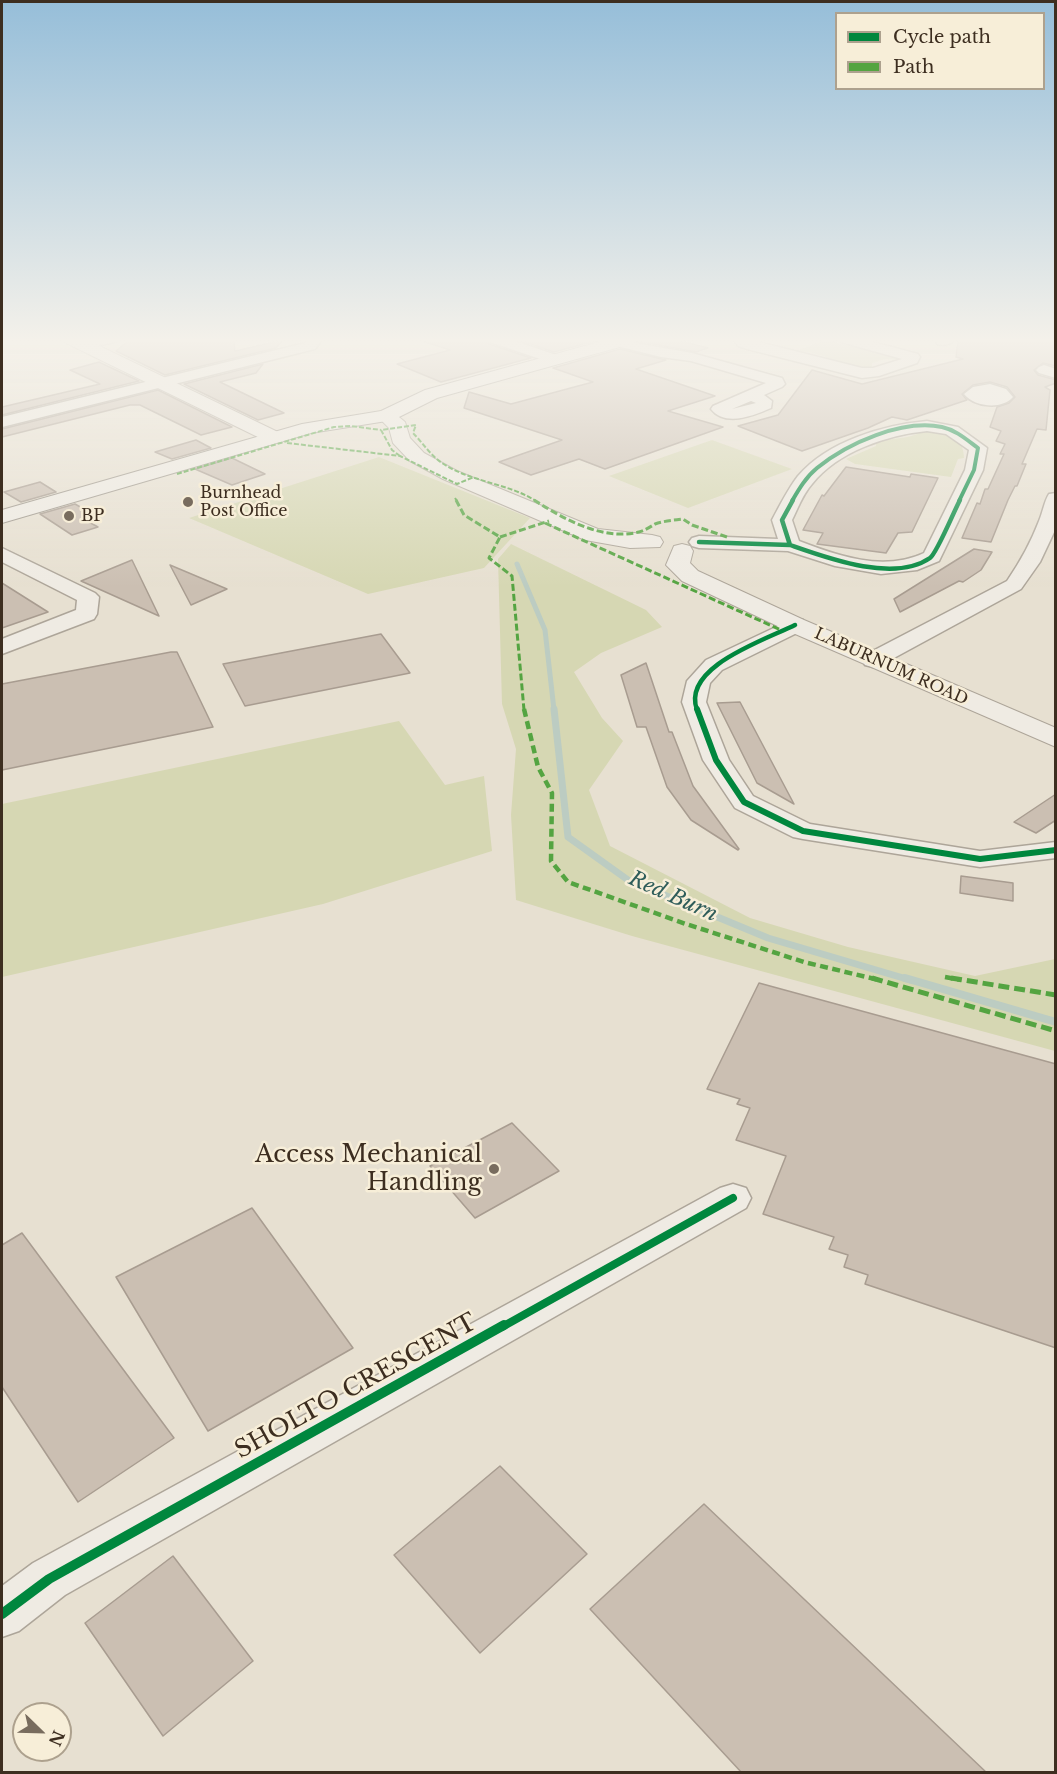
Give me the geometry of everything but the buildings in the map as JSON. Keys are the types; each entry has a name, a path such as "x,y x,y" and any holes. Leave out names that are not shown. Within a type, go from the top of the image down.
{"street":[{"path":"242,422 275,438"},
{"path":"2,517 338,422"},
{"path":"393,422 398,426 400,439 417,457 450,475 593,535 630,542 652,542 662,549 790,545 814,554 861,566 904,569 921,564 932,557 974,470 978,448 961,435 942,426 920,426 880,435 837,453 805,479 782,520 790,545"},
{"path":"942,426 948,422"},
{"path":"873,660 1014,585 1038,563 1052,521 1056,498"},
{"name":"LABURNUM ROAD","path":"691,547 678,565 690,576 873,660 1056,739"},
{"path":"2,554 88,597 86,614 2,647"},
{"path":"795,625 714,665 699,681 694,702 716,760 744,802 803,831 980,859 1056,850"},
{"name":"SHOLTO CRESCENT","path":"2,1614 49,1579 733,1198"}],"green space":[{"path":"921,432 943,434 960,443 964,458 958,459 951,477 855,464 846,459 876,446 876,443 881,441"},
{"path":"712,440 792,469 688,508 609,476"},
{"path":"379,457 530,518 484,568 368,594 189,518"},
{"path":"511,544 646,610 662,627 601,653 574,672 602,718 623,741 589,790 610,846 750,918 848,947 975,976 1055,959 1055,1051 632,936 516,900 511,815 516,749 502,704 498,559"},
{"path":"399,721 445,785 484,776 492,851 323,904 2,977 2,804"}],"waterway":[{"name":"Red Burn","path":"517,564 545,630 554,710"},
{"name":"Red Burn","path":"554,709 568,837 628,880 768,938 910,980"},
{"name":"Red Burn","path":"905,978 1056,1022"}],"marked path":[{"path":"400,456 392,450 381,430 416,425 413,433 442,463 474,477 523,493 561,517 601,532 616,535 640,532 658,523 683,519 692,525 727,537"},
{"path":"177,474 334,427 351,426 381,430"},
{"path":"287,443 400,456 457,484 474,477"},
{"path":"455,498 464,515 500,537 489,558 512,576 524,709 538,767 552,793 551,861 568,882 686,924 804,962 906,986 1056,1031"},
{"path":"500,537 549,521"},
{"path":"545,523 783,631"},
{"path":"945,977 1056,995"}],"cycle path":[{"path":"699,542 790,545 782,520 805,480 830,459 889,432 927,426 942,427 957,433 978,448 974,470 932,557 917,564 899,568 881,568 842,562 790,545"},
{"path":"795,625 714,665 699,681 694,702 716,760 744,802 803,831 980,859 1056,850"},
{"path":"2,1614 49,1579 733,1198"}],"place":[{"name":"Burnhead Post Office","path":"188,502"},
{"name":"BP","path":"69,516"},
{"name":"Access Mechanical Handling","path":"494,1169"}]}
